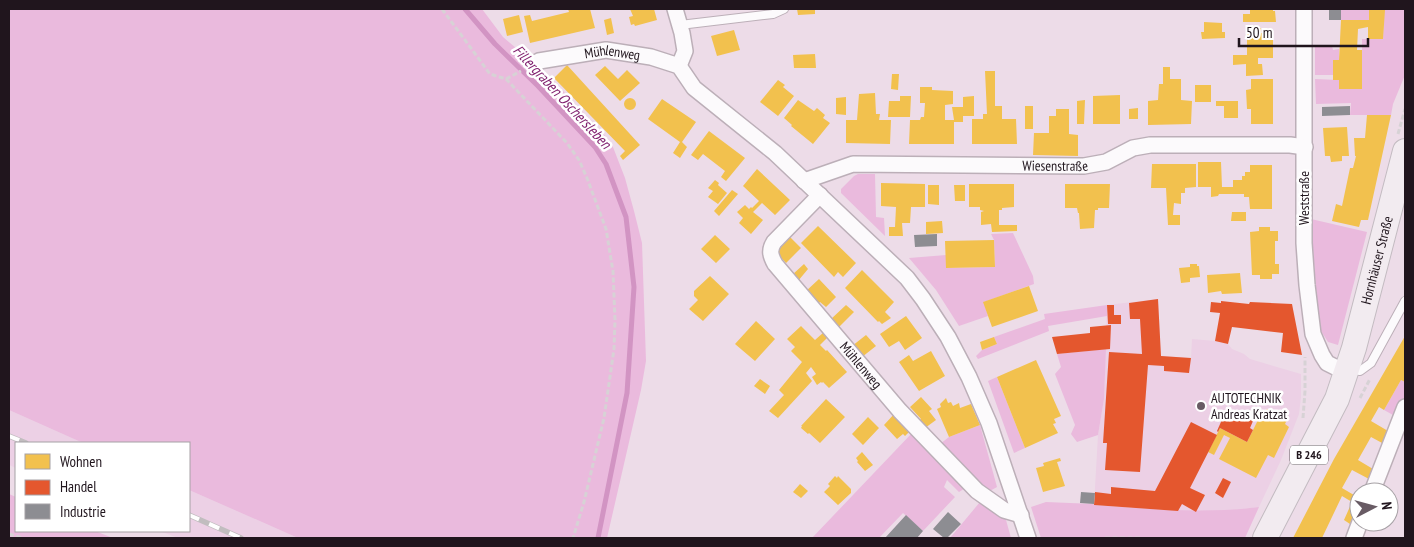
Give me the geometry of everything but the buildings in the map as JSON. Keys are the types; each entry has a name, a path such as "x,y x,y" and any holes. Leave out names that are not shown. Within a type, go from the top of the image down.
{"main road":[{"name":"Hornhäuser Straße","path":"1265,538 1329,416 1348,369 1405,151"}],"street":[{"path":"675,9 685,51 680,66 694,88 775,153 907,278 923,299 948,337 970,377 989,423 1028,538"},
{"name":"Weststraße","path":"1304,9 1304,243 1307,285 1313,334 1322,355 1327,363 1335,367 1348,369"},
{"name":"Mühlenweg","path":"533,64 606,50 650,57 680,66"},
{"name":"Wiesenstraße","path":"804,181 853,164 1084,166 1106,162 1133,148 1150,145 1290,145 1305,147"},
{"name":"Mühlenweg","path":"820,196 774,242 771,248 771,256 775,264 900,411 977,491 1004,510 1021,515"},
{"path":"1376,482 1405,408"}],"lane":[{"path":"680,25 773,14 784,9"},
{"path":"1348,369 1360,371 1371,363 1405,301"}],"path":[{"path":"442,9 490,74 506,79 567,143 578,160 598,204 610,248 615,320 610,380 584,502 573,538"},
{"path":"506,79 517,73"},
{"path":"1302,421 1305,391 1304,350"},
{"path":"9,534 22,538"},
{"path":"1106,538 1140,538"}],"shaded area":[{"path":"9,9 482,9 503,37 549,76 611,142 625,178 642,243 646,361 607,538 298,538 190,490 190,442 81,442 9,410"},
{"path":"1341,9 1405,9 1405,75 1393,104 1391,115 1350,115 1351,103 1316,104 1315,79 1339,80 1339,89 1362,89 1362,39 1383,39 1384,10 1369,10 1369,20 1341,20"},
{"path":"1315,46 1332,46 1333,50 1339,49 1339,60 1333,61 1333,75 1315,75"},
{"path":"858,174 875,174 876,217 884,218 885,236 841,193 841,189"},
{"path":"1311,219 1367,232 1338,345 1328,342 1321,331 1318,317"},
{"path":"1013,233 1033,276 1034,284 984,302 988,316 959,326 936,290 909,258 946,255 946,268 995,267 994,240 991,234"},
{"name":"AUTOTECHNIK Andreas Kratzat","path":"1158,299 1161,356 1191,358 1192,339 1215,341 1228,344 1232,349 1250,359 1301,374 1299,414 1281,460 1259,507 1196,512 1094,505 1098,435 1104,399 1107,305"},
{"path":"1107,305 1107,316 1048,326 1049,331 978,359 976,356 982,350 997,344 994,337 1045,319 1044,314"},
{"path":"1106,349 1104,399 1098,435 1077,442 1071,434 1075,425 1055,374 1061,367 1057,354"},
{"path":"997,377 1025,448 1014,453 988,381"},
{"path":"1401,380 1405,382 1405,396 1372,482 1368,482 1393,415 1384,410"},
{"path":"9,410 81,442 15,442 15,468 9,465"},
{"path":"980,425 997,487 988,492 940,444 949,437"},
{"path":"913,432 967,487 959,492 947,480 944,487 955,497 923,531 903,513 879,538 812,538"},
{"path":"190,490 298,538 178,538 163,532 190,532"},
{"path":"9,494 15,497 15,532 98,532 113,538 9,538"},
{"path":"980,502 1006,520 1011,538 950,538"},
{"path":"1046,502 1177,510 1259,507 1245,538 1041,538 1031,507"}],"waterway":[{"name":"Fillergraben Oschersleben","path":"465,9 495,44 538,86 595,147 606,164 626,217 634,287 627,393 598,538"}],"railway":[{"path":"9,436 24,442"},
{"path":"190,515 241,538"}],"place":[{"name":"AUTOTECHNIK Andreas Kratzat","path":"1201,406"}]}
